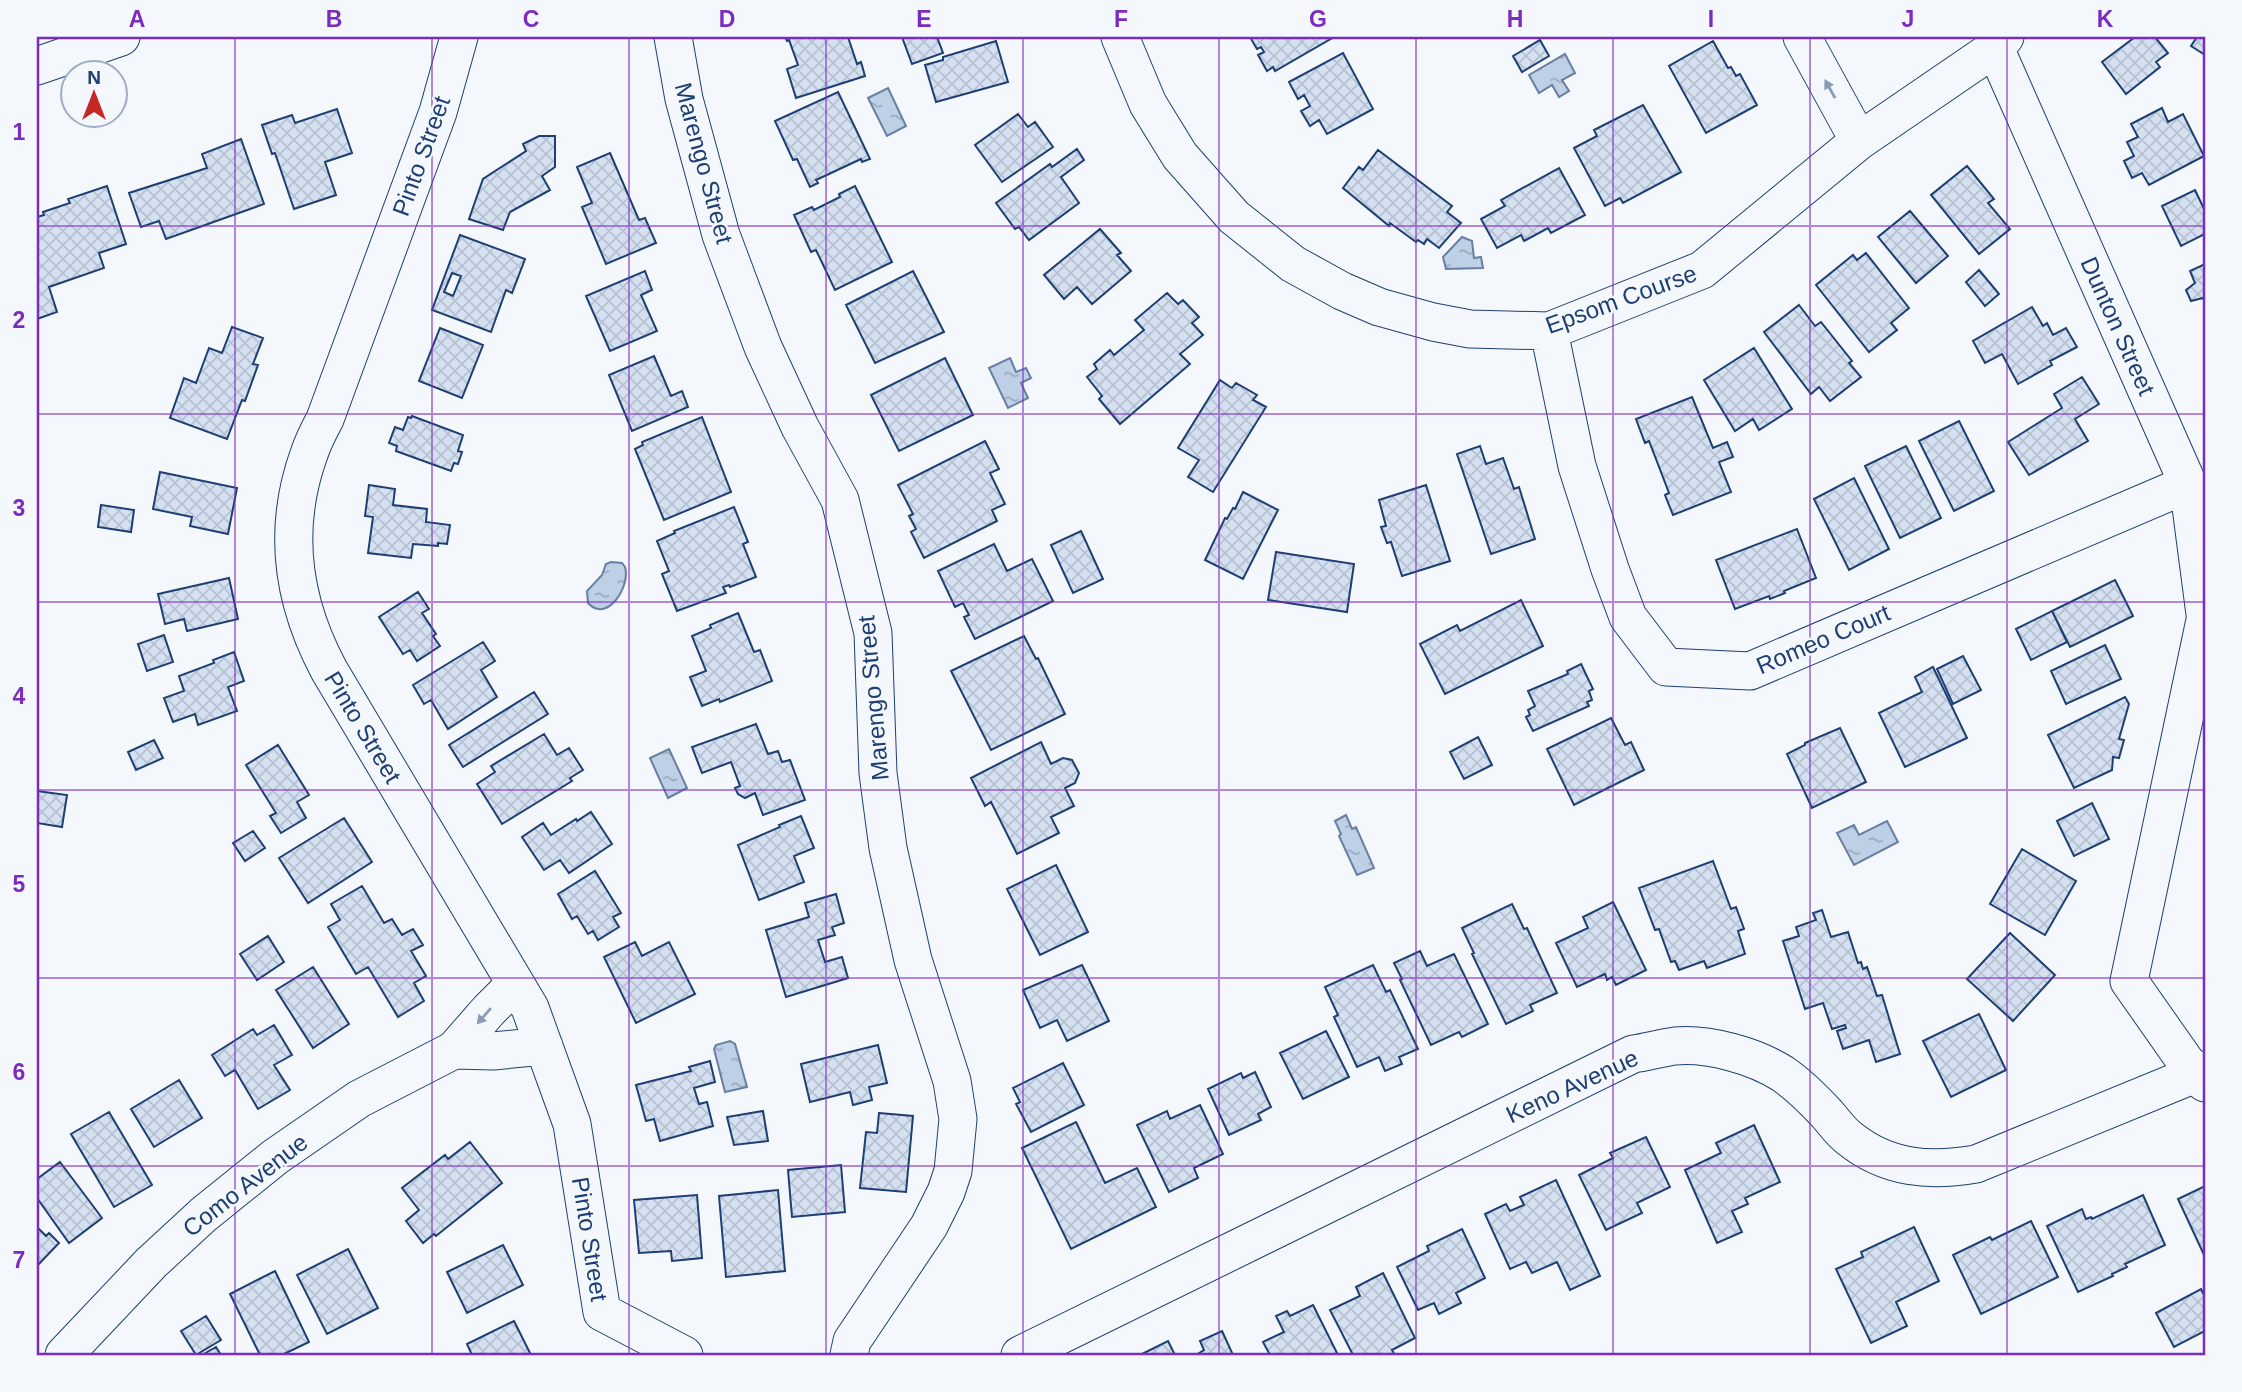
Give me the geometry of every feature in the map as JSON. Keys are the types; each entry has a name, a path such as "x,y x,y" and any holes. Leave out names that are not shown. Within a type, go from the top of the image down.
{"street":[{"path":"37,66 121,37"},
{"name":"Pinto Street","path":"459,37 438,112 325,419 309,454 294,513 293,550 299,598 315,644 530,1008 572,1124 601,1312 684,1355"},
{"name":"Marengo Street","path":"673,37 684,99 721,235 763,347 800,427 840,500 873,633 878,773 888,848 913,960 953,1081 958,1119 953,1171 946,1192 929,1226 852,1341 849,1355"},
{"name":"Epsom Course","path":"1120,37 1148,104 1181,156 1234,218 1293,264 1342,291 1379,307 1433,322 1470,329 1549,331 1702,270 1859,141 2000,43"},
{"path":"1802,37 1859,141"},
{"name":"Dunton Street","path":"2000,43 2188,484 2205,614"},
{"name":"Romeo Court","path":"1549,331 1577,467 1615,581 1628,617 1666,667 1750,671 2188,484"},
{"path":"2202,1076 2129,981 2205,620"},
{"name":"Como Avenue","path":"64,1355 151,1263 203,1215 275,1157 359,1099 454,1050 515,984"},
{"name":"Como Avenue","path":"454,1050 493,1051 544,1046"},
{"name":"Keno Avenue","path":"1020,1355 1633,1054 1676,1046 1704,1046 1739,1054 1783,1074 1817,1104 1848,1138 1879,1157 1909,1166 1946,1169 1976,1164 2202,1076"}],"water":[{"path":"1565,54 1575,73 1562,80 1569,91 1559,97 1552,85 1539,93 1529,75"},
{"path":"888,88 906,126 887,136 868,98"},
{"path":"1462,237 1472,241 1474,258 1481,257 1483,268 1446,269 1443,257"},
{"path":"1010,358 1016,372 1026,368 1031,378 1021,383 1028,398 1008,408 989,368"},
{"path":"622,563 625,567 624,584 610,606 595,608 588,603 587,591 602,575 606,564"},
{"path":"669,749 687,788 668,798 650,758"},
{"path":"1346,815 1352,829 1356,827 1374,868 1357,875 1335,821"},
{"path":"1887,821 1898,842 1854,865 1837,833 1854,825 1859,835"},
{"path":"730,1041 735,1044 747,1087 725,1092 714,1049 716,1045"}],"building":[{"path":"785,37 848,37 857,64 861,62 865,76 796,98 787,69 798,65 789,40"},
{"path":"902,37 937,37 943,53 912,64"},
{"path":"1250,37 1334,37 1275,71 1273,67 1267,71 1258,55 1264,52 1261,47 1257,49"},
{"path":"2135,37 2155,37 2168,53 2156,62 2160,67 2126,94 2102,62"},
{"path":"2197,37 2205,37 2205,55 2191,46"},
{"path":"1540,40 1549,56 1522,72 1513,56"},
{"path":"996,41 1008,82 936,102 925,65"},
{"path":"1713,41 1728,68 1731,67 1736,76 1740,74 1757,105 1706,133 1669,66"},
{"path":"1343,53 1373,109 1327,134 1319,120 1310,126 1301,111 1310,106 1304,95 1298,99 1289,82"},
{"path":"838,92 870,159 862,162 861,159 816,180 818,183 810,187 797,159 793,160 775,121"},
{"path":"1643,105 1681,172 1623,203 1620,198 1605,206 1574,148 1597,136 1594,130"},
{"path":"2162,108 2168,122 2183,114 2204,156 2149,185 2142,173 2132,178 2124,161 2134,156 2127,142 2138,137 2131,124"},
{"path":"337,109 352,153 325,162 336,195 294,209 275,153 272,154 262,125 292,115 295,123"},
{"path":"1018,114 1028,127 1035,122 1053,147 1002,182 975,145"},
{"path":"539,136 555,136 555,167 542,176 550,190 510,212 503,230 469,219 483,179 526,151 523,144"},
{"path":"241,139 264,204 166,239 159,221 141,227 129,193 207,168 202,154"},
{"path":"1077,149 1084,160 1061,177 1079,203 1029,240 1019,227 1015,229 996,203 1050,164 1052,167"},
{"path":"1378,150 1452,206 1447,212 1461,223 1439,248 1427,239 1424,244 1418,240 1416,242 1390,223 1389,226 1343,188 1359,167 1363,170"},
{"path":"610,153 639,220 645,218 656,243 606,264 582,207 592,203 577,167"},
{"path":"1967,166 1994,199 1988,203 2010,229 1979,254 1931,195"},
{"path":"1559,168 1585,215 1551,233 1548,228 1524,241 1521,235 1497,248 1481,219 1505,206 1501,200"},
{"path":"107,186 126,244 99,253 104,268 49,287 57,312 37,319 37,217 44,215 43,212 70,203 68,199"},
{"path":"855,186 892,262 835,290 816,250 811,252 794,215 812,207 814,210"},
{"path":"2195,190 2205,211 2205,234 2181,246 2162,206"},
{"path":"1910,211 1948,256 1916,283 1878,237"},
{"path":"1100,229 1121,253 1117,255 1131,271 1092,304 1077,287 1064,299 1044,275"},
{"path":"460,235 525,259 512,293 506,290 491,332 432,310","holes":["452,273 461,276 453,296 444,292"]},
{"path":"1866,253 1909,308 1891,323 1897,330 1869,352 1816,285 1853,255 1857,260"},
{"path":"2205,264 2205,303 2203,298 2191,301 2186,290 2195,283 2190,271"},
{"path":"1979,270 1999,294 1985,306 1966,282"},
{"path":"645,271 652,290 641,295 657,331 610,351 586,296"},
{"path":"913,271 944,332 875,363 846,305"},
{"path":"1167,293 1178,304 1183,300 1199,317 1192,323 1203,335 1180,354 1190,364 1120,424 1099,399 1102,396 1087,377 1097,369 1094,364 1110,350 1114,355 1144,330 1135,320"},
{"path":"1799,305 1815,326 1821,322 1852,361 1849,363 1861,377 1830,401 1819,387 1811,394 1764,332"},
{"path":"2032,307 2043,326 2047,323 2053,335 2066,328 2077,347 2050,361 2052,365 2018,384 2002,354 1985,363 1973,341"},
{"path":"232,327 263,338 253,364 258,365 227,439 170,418 184,378 196,383 209,348 222,353"},
{"path":"440,328 483,345 462,398 419,381"},
{"path":"1754,348 1792,409 1759,430 1753,419 1735,431 1704,380"},
{"path":"654,356 671,396 682,391 688,407 632,431 609,375"},
{"path":"945,358 973,415 899,451 871,395"},
{"path":"2082,377 2099,404 2075,419 2088,441 2029,475 2008,442 2062,408 2054,394"},
{"path":"1220,380 1232,388 1236,383 1257,395 1253,400 1266,407 1213,492 1188,477 1199,460 1178,448"},
{"path":"1692,397 1713,448 1727,442 1733,457 1719,462 1731,492 1673,515 1665,495 1669,493 1649,441 1645,443 1636,419"},
{"path":"412,416 463,435 458,451 462,452 458,464 454,463 451,471 396,451 397,446 389,443 395,427 403,430 408,417"},
{"path":"702,417 731,492 664,520 635,449 643,445 642,442"},
{"path":"1959,421 1994,491 1954,511 1919,441"},
{"path":"985,441 999,469 990,473 1005,504 992,510 997,521 924,558 911,532 916,529 909,516 913,514 898,485"},
{"path":"1480,446 1486,464 1503,458 1514,489 1519,487 1535,539 1491,554 1457,454"},
{"path":"1906,446 1941,518 1900,538 1865,466"},
{"path":"160,472 237,488 228,534 190,526 192,517 153,509"},
{"path":"1854,478 1889,549 1849,570 1814,499"},
{"path":"369,485 395,489 393,505 427,509 426,522 450,525 447,544 413,544 411,558 368,553 373,517 365,516"},
{"path":"1426,485 1450,561 1402,576 1391,542 1387,543 1381,527 1386,526 1379,500"},
{"path":"1243,492 1278,510 1243,579 1205,560 1225,518 1235,509"},
{"path":"101,505 134,510 131,532 98,527"},
{"path":"734,507 748,542 743,544 756,577 723,587 726,593 677,611 662,574 669,571 657,541 675,533 674,531"},
{"path":"1797,529 1816,578 1770,599 1769,596 1735,609 1716,560"},
{"path":"1081,531 1103,579 1073,593 1051,545"},
{"path":"994,544 1007,571 1032,559 1053,601 975,639 964,617 969,615 963,603 955,607 938,571"},
{"path":"1276,552 1354,564 1347,612 1268,600"},
{"path":"229,578 238,619 187,631 184,619 165,624 158,594"},
{"path":"2115,580 2133,616 2070,647 2052,611"},
{"path":"418,592 429,609 422,613 436,634 433,636 440,646 417,661 410,650 403,654 379,617"},
{"path":"1521,600 1543,646 1445,694 1420,644 1457,625 1460,631"},
{"path":"2052,611 2067,642 2031,660 2016,629"},
{"path":"738,613 754,652 760,650 772,681 720,702 719,699 702,706 690,677 706,671 692,636"},
{"path":"164,635 173,662 147,671 138,644"},
{"path":"1024,636 1036,659 1038,658 1065,714 991,750 951,671"},
{"path":"483,642 495,661 481,670 497,697 448,729 431,700 424,704 413,685"},
{"path":"2105,645 2121,679 2066,704 2051,671"},
{"path":"234,652 244,681 228,687 237,711 198,725 195,714 173,722 164,698 184,691 179,676"},
{"path":"1963,656 1981,690 1953,704 1937,669"},
{"path":"1581,664 1593,689 1589,691 1592,700 1587,702 1589,706 1533,731 1526,717 1530,715 1528,710 1535,706 1528,691 1568,674 1567,671"},
{"path":"1933,667 1967,738 1905,767 1879,713 1922,692 1915,677"},
{"path":"534,692 548,714 463,767 449,745"},
{"path":"2125,697 2129,704 2119,739 2124,740 2119,758 2113,757 2112,770 2074,788 2048,735"},
{"path":"1611,718 1625,745 1631,742 1644,770 1574,805 1547,749"},
{"path":"756,724 768,754 778,751 782,762 790,760 805,800 763,815 755,793 745,798 738,794 735,788 740,786 731,762 702,773 692,747"},
{"path":"1840,728 1866,782 1812,808 1787,754"},
{"path":"544,734 557,755 569,748 583,770 570,778 572,781 502,824 477,784 495,772 491,766"},
{"path":"1478,737 1492,765 1464,779 1450,752"},
{"path":"154,740 163,758 136,770 128,752"},
{"path":"1041,742 1051,764 1063,758 1072,760 1079,773 1075,783 1065,788 1074,806 1051,817 1059,833 1017,854 991,802 985,806 971,778"},
{"path":"278,745 309,795 297,802 306,818 281,833 270,816 276,813 246,765"},
{"path":"37,791 67,795 62,827 37,823"},
{"path":"2092,803 2109,839 2074,856 2057,821"},
{"path":"591,812 612,844 569,873 560,860 544,870 522,837 543,823 551,835"},
{"path":"801,816 814,848 794,856 804,882 759,900 738,845"},
{"path":"344,818 372,862 308,903 279,858"},
{"path":"253,831 265,848 245,861 233,843"},
{"path":"2022,849 2076,881 2045,935 1990,904"},
{"path":"1713,861 1731,909 1736,907 1744,929 1738,931 1745,954 1707,968 1704,961 1679,970 1675,961 1671,962 1659,929 1655,930 1639,888"},
{"path":"1056,865 1088,932 1040,955 1007,889"},
{"path":"595,871 621,913 613,917 619,927 598,940 593,931 588,934 577,916 572,919 558,894"},
{"path":"362,886 384,923 392,919 402,935 413,929 423,945 411,951 426,976 414,983 424,1001 398,1017 368,967 356,974 328,927 340,920 331,904"},
{"path":"836,894 844,923 832,927 835,935 818,940 825,962 842,957 848,978 786,997 766,930 809,917 805,903"},
{"path":"1613,902 1646,970 1616,985 1612,977 1607,980 1605,974 1577,987 1556,943 1588,928 1583,917"},
{"path":"1512,904 1524,929 1527,928 1557,993 1530,1005 1533,1011 1506,1024 1462,928"},
{"path":"1822,910 1831,937 1848,932 1858,963 1861,962 1863,969 1867,967 1877,996 1882,995 1900,1054 1876,1062 1869,1040 1843,1049 1837,1031 1846,1028 1845,1025 1832,1029 1823,1003 1805,1009 1783,941 1799,936 1796,927 1816,920 1813,913"},
{"path":"2010,933 2055,975 2013,1021 1967,979"},
{"path":"268,936 284,962 257,980 240,954"},
{"path":"635,942 642,956 669,942 695,994 636,1023 604,957"},
{"path":"1420,951 1427,966 1454,954 1488,1024 1462,1037 1459,1032 1431,1045 1394,963"},
{"path":"1082,965 1109,1021 1067,1041 1057,1020 1040,1028 1023,990"},
{"path":"1373,965 1386,992 1390,990 1418,1049 1399,1057 1402,1064 1385,1071 1379,1057 1357,1067 1334,1017 1338,1015 1325,987"},
{"path":"313,967 349,1024 313,1048 276,990"},
{"path":"1979,1014 2006,1070 1951,1097 1923,1041"},
{"path":"274,1025 292,1055 274,1065 290,1090 258,1109 235,1070 225,1076 212,1055 253,1029 257,1035"},
{"path":"1326,1031 1349,1077 1303,1099 1280,1053"},
{"path":"878,1045 887,1083 869,1087 872,1100 853,1105 850,1092 810,1102 801,1064"},
{"path":"710,1061 715,1082 694,1088 699,1104 707,1102 713,1126 660,1141 654,1119 646,1121 636,1085 691,1071 689,1067"},
{"path":"1063,1063 1084,1105 1031,1132 1016,1104 1020,1102 1013,1088"},
{"path":"1255,1072 1271,1107 1258,1114 1261,1120 1229,1135 1208,1089 1241,1073 1243,1078"},
{"path":"179,1080 202,1118 154,1147 131,1109"},
{"path":"1200,1105 1223,1154 1194,1168 1198,1178 1169,1192 1137,1125 1167,1111 1170,1119"},
{"path":"763,1111 768,1141 734,1145 727,1117"},
{"path":"109,1112 152,1185 114,1207 71,1134"},
{"path":"879,1113 913,1116 906,1192 860,1188 866,1132 877,1133"},
{"path":"1076,1122 1105,1183 1137,1168 1156,1207 1071,1249 1022,1148"},
{"path":"1754,1125 1780,1182 1745,1198 1748,1204 1732,1211 1742,1232 1717,1243 1685,1170 1721,1153 1716,1143"},
{"path":"1646,1137 1670,1187 1637,1203 1642,1213 1606,1230 1579,1175 1613,1158 1610,1153"},
{"path":"470,1142 502,1183 436,1236 434,1234 423,1243 406,1221 419,1210 402,1188 445,1155 448,1159"},
{"path":"60,1162 102,1218 69,1243 37,1198 37,1179"},
{"path":"841,1165 845,1212 792,1217 788,1170"},
{"path":"1556,1180 1600,1276 1570,1290 1557,1262 1532,1273 1526,1262 1510,1269 1485,1214 1506,1204 1510,1211 1524,1205 1520,1197"},
{"path":"2205,1186 2205,1257 2178,1199"},
{"path":"778,1190 785,1271 726,1277 719,1196"},
{"path":"697,1195 702,1258 672,1261 671,1251 639,1253 634,1200"},
{"path":"2143,1195 2165,1245 2125,1264 2127,1267 2112,1274 2113,1276 2078,1292 2047,1226 2082,1209 2086,1219 2092,1219"},
{"path":"2031,1221 2058,1277 1981,1314 1953,1255"},
{"path":"37,1227 46,1236 49,1233 59,1243 37,1266"},
{"path":"1914,1227 1939,1281 1896,1302 1907,1326 1871,1343 1836,1269 1863,1257 1861,1252"},
{"path":"1462,1229 1485,1278 1456,1293 1461,1303 1439,1314 1434,1303 1418,1310 1397,1267 1429,1251 1427,1246"},
{"path":"503,1245 523,1285 467,1313 447,1272"},
{"path":"348,1249 378,1308 327,1334 297,1275"},
{"path":"275,1271 309,1342 282,1355 260,1355 230,1294"},
{"path":"1383,1273 1415,1338 1392,1350 1395,1355 1353,1355 1330,1310 1360,1296 1356,1287"},
{"path":"2201,1289 2205,1297 2205,1331 2174,1347 2156,1313"},
{"path":"1313,1305 1338,1355 1270,1355 1263,1342 1284,1332 1276,1316 1287,1311 1290,1316"},
{"path":"206,1316 221,1340 196,1355 181,1331"},
{"path":"514,1321 531,1355 472,1355 467,1344"},
{"path":"1222,1331 1233,1355 1196,1355 1204,1350 1200,1341"},
{"path":"1168,1341 1175,1355 1140,1355"},
{"path":"216,1347 221,1355 202,1355"}]}
